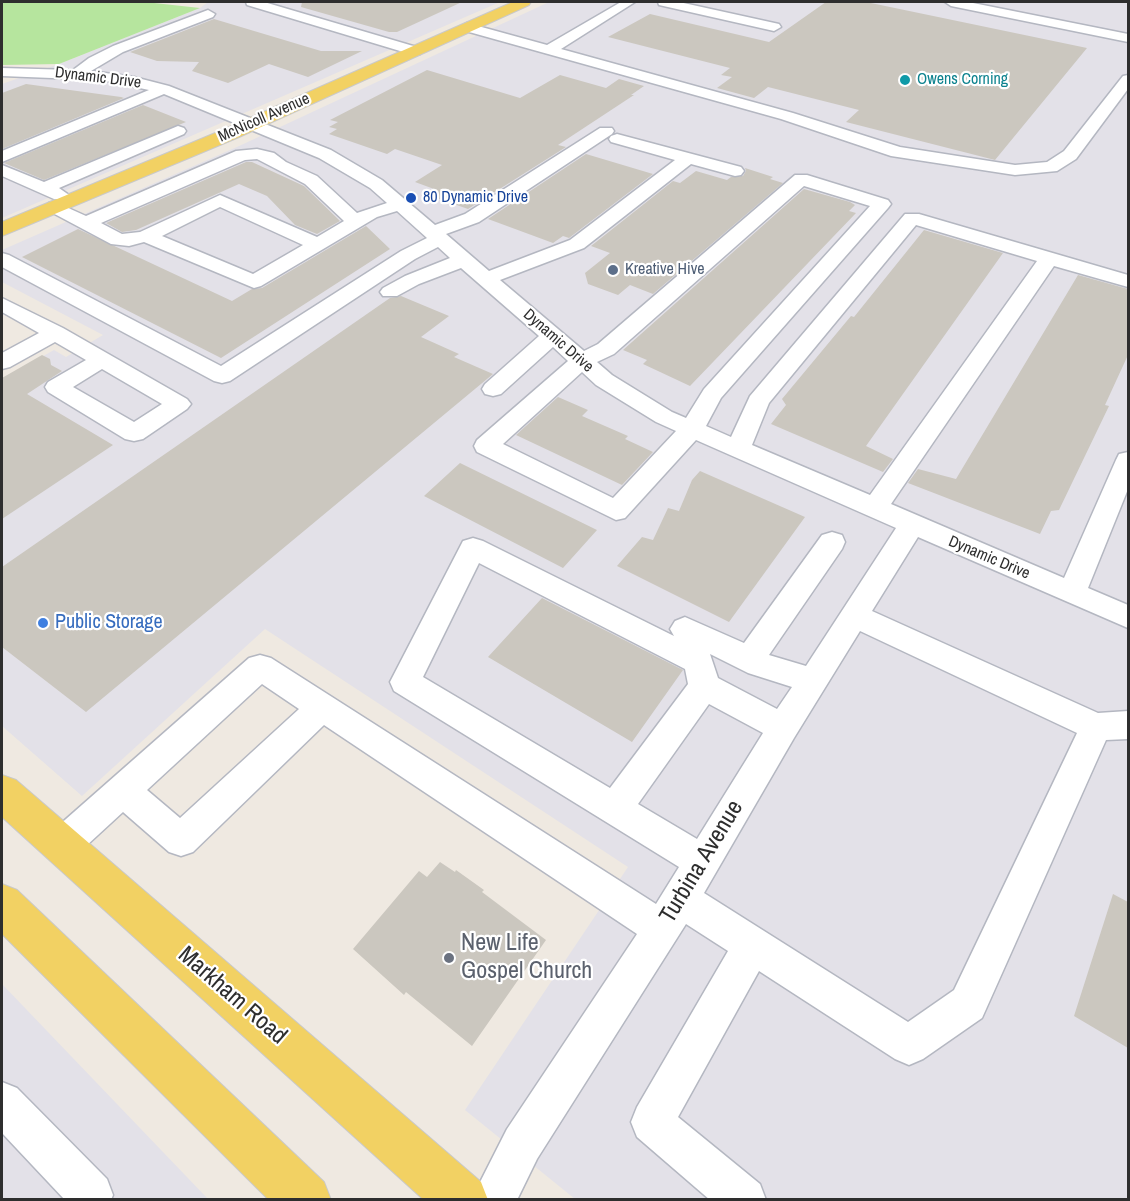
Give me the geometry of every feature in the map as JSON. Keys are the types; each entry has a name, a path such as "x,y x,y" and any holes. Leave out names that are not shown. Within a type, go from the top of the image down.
{"main road":[{"name":"McNicoll Avenue","path":"2,230 250,124 524,2"},
{"name":"Markham Road","path":"2,793 463,1200"},
{"path":"2,905 306,1200"}],"street":[{"path":"252,2 415,51"},
{"path":"549,50 629,2"},
{"path":"664,2 774,27"},
{"path":"951,2 1128,38"},
{"path":"78,74 94,61 118,49 208,14"},
{"path":"467,27 787,116 897,152 1015,170 1051,167 1070,155 1128,79"},
{"name":"Dynamic Drive","path":"2,72 78,74 134,81 164,89 325,154 364,176 604,380 664,417 1128,617"},
{"path":"8,89 48,72"},
{"path":"2,157 164,89"},
{"path":"44,188 178,131"},
{"path":"2,259 222,376 437,237 612,135 735,171"},
{"path":"86,223 242,155 257,154 268,157 280,166 311,180 356,222"},
{"path":"486,279 577,244 688,158"},
{"path":"2,170 44,188 86,223 118,240 146,236 220,200 317,244"},
{"path":"801,179 882,204 712,394 691,430 616,511 486,446 581,361 606,350 801,179"},
{"path":"146,236 254,282 370,213 398,205"},
{"path":"738,450 758,401 912,218 1128,281"},
{"path":"873,509 890,488 1049,258"},
{"path":"390,292 412,280 463,260"},
{"path":"2,304 102,360"},
{"path":"2,362 55,333"},
{"path":"492,389 552,336"},
{"path":"1072,593 1128,460"},
{"name":"Turbina Avenue","path":"493,1200 522,1144 671,914 783,728 912,525"},
{"path":"749,659 832,542"},
{"path":"615,809 704,686 699,662 473,548 405,682 702,862"},
{"path":"61,846 260,667 322,707 671,914 753,945 909,1045 968,1004 1112,726 855,616"},
{"path":"685,629 749,659 813,681"},
{"path":"704,686 783,728"},
{"path":"123,791 182,840 322,707"},
{"path":"744,1200 652,1122 753,945"},
{"path":"2,1103 91,1198"}],"shaded area":[{"path":"208,2 500,2 2,218 2,84 200,8"},
{"path":"549,2 1128,2 1128,1199 575,1199 465,1110 628,867 265,629 82,796 2,726 2,379 54,350 66,357 103,335 2,282 2,250 237,147"},
{"path":"2,984 208,1199 2,1199"}],"green space":[{"path":"2,2 145,2 200,8 59,64 2,65"}],"building":[{"path":"302,2 462,2 397,32 389,32 301,7"},
{"name":"Owens Corning","path":"826,2 866,2 1087,48 995,160 846,122 859,110 768,87 754,98 717,88 732,77 721,75 730,68 608,37 650,14 769,42"},
{"path":"214,19 321,51 362,51 308,77 269,64 228,83 192,71 199,62 157,61 130,52"},
{"path":"427,70 520,98 560,75 606,88 619,79 644,86 558,145 566,147 468,209 434,197 427,193 434,189 415,182 442,165 395,149 387,154 329,134 337,129 329,127 338,122 330,120"},
{"path":"26,84 124,98 2,149 2,93"},
{"path":"143,105 186,122 44,180 4,163"},
{"path":"586,154 653,174 569,238 563,236 553,243 488,219"},
{"path":"246,162 252,162 304,186 340,221 317,234 295,225 267,196 239,184 136,230 122,232 106,223"},
{"path":"745,168 773,177 770,179 783,183 653,294 630,285 618,295 588,284 585,273 610,253 591,246 673,181 680,183 696,171 727,180 731,177 743,176"},
{"path":"804,189 850,202 855,205 849,211 856,213 690,386 643,364 647,360 623,350"},
{"path":"366,226 390,249 221,358 22,257 78,229 232,301 252,289 262,288"},
{"path":"924,230 1003,253 866,446 893,459 883,472 771,424 786,405 782,399 851,316 854,317"},
{"path":"1078,275 1128,289 1128,355 1105,405 1109,406 1059,510 1051,511 1040,534 908,483 918,469 956,479"},
{"path":"401,296 449,316 421,337 459,354 454,357 493,374 86,712 2,647 2,567 390,298"},
{"path":"42,355 50,359 51,365 62,371 27,394 113,445 2,519 2,378"},
{"path":"558,397 588,410 582,416 628,436 625,439 653,452 622,485 516,435"},
{"path":"460,463 597,530 563,568 424,496"},
{"path":"700,471 805,517 729,622 617,566 642,537 653,540 668,508 679,511 692,480"},
{"path":"542,598 683,670 632,742 488,657"},
{"name":"New Life Gospel Church","path":"440,862 455,872 456,870 484,890 482,892 546,940 472,1046 406,992 404,995 353,949 419,871 427,877"},
{"path":"1113,894 1128,902 1128,1048 1074,1016"}],"place":[{"name":"Owens Corning","path":"905,80"},
{"name":"80 Dynamic Drive","path":"411,198"},
{"name":"Kreative Hive","path":"613,270"},
{"name":"Public Storage","path":"43,623"},
{"name":"New Life Gospel Church","path":"449,958"}]}
